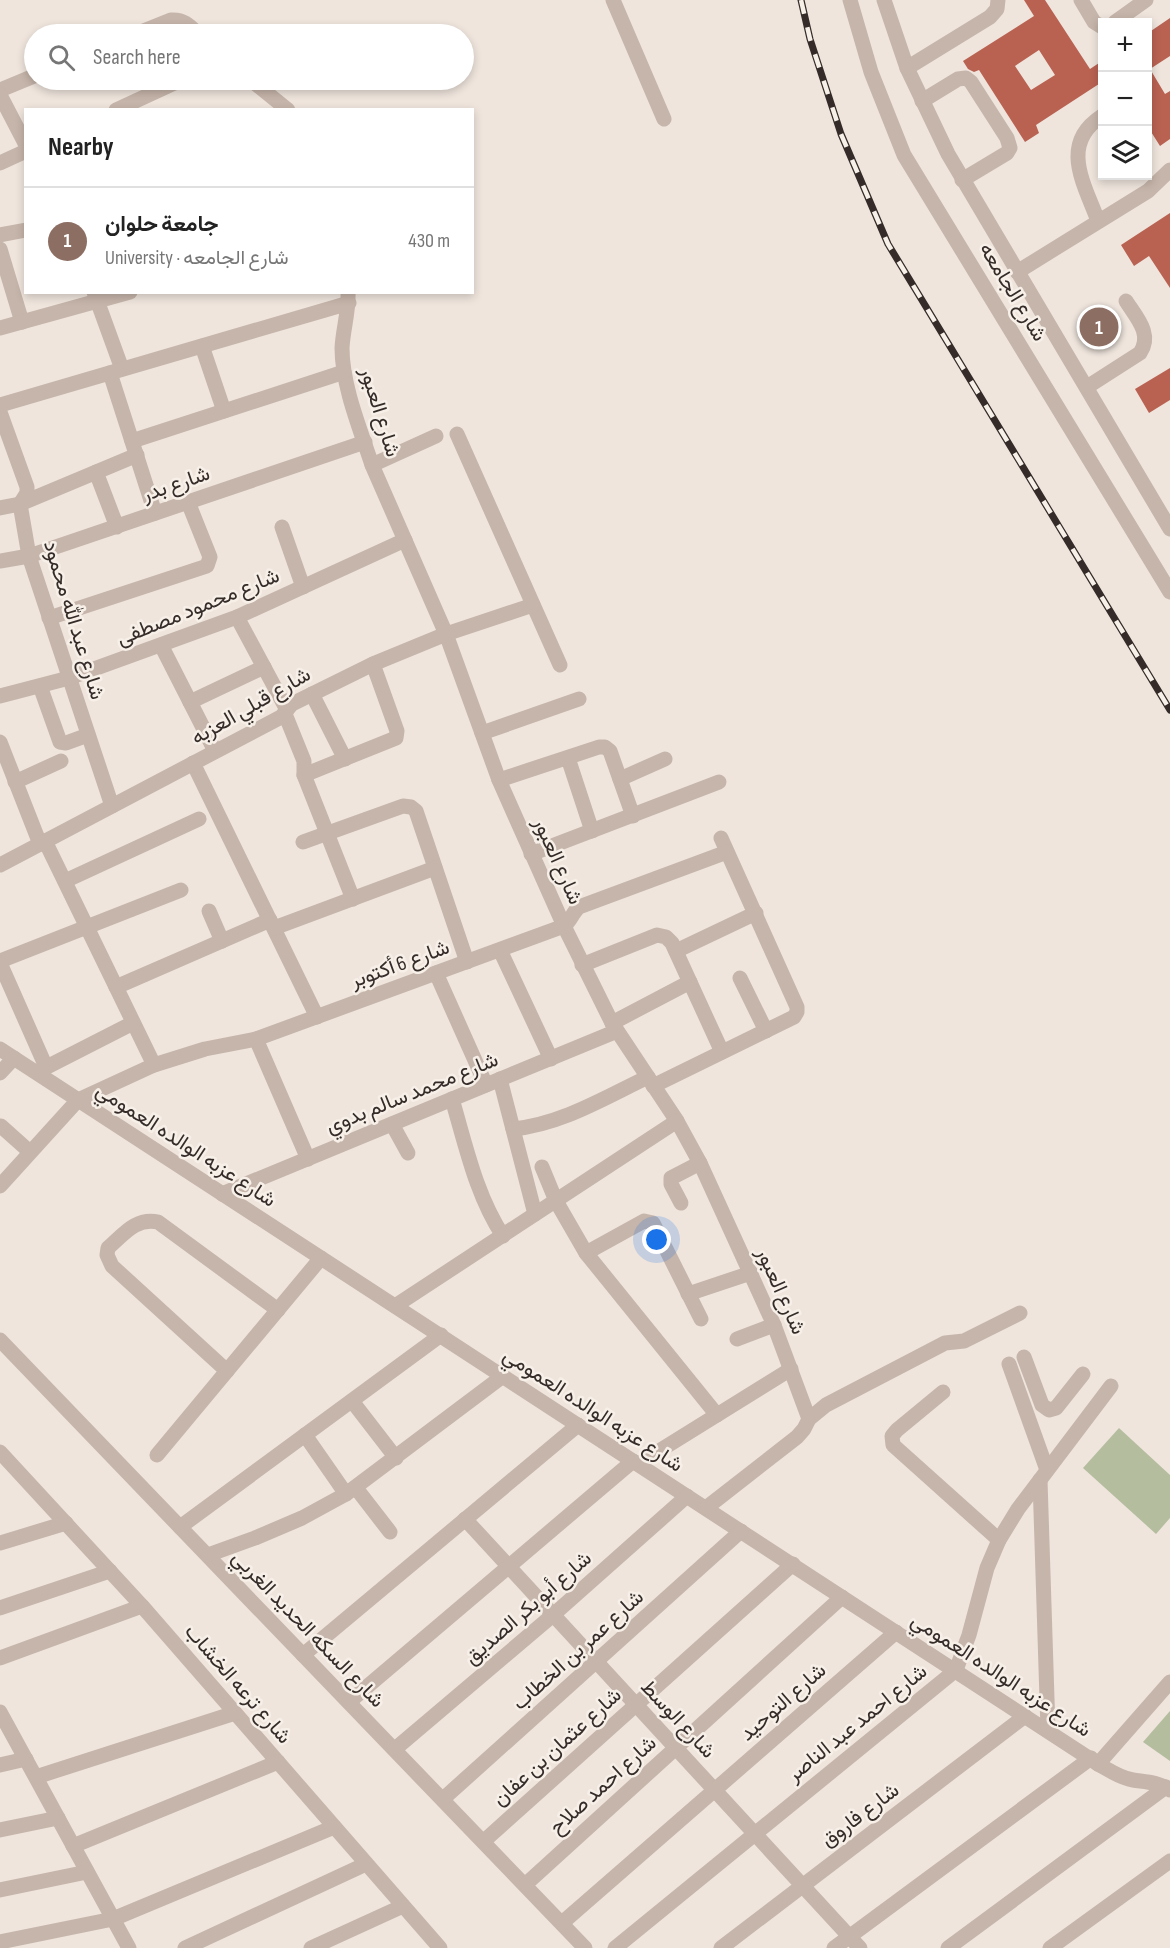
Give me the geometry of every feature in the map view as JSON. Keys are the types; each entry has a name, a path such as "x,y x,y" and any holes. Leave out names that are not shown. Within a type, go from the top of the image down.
{"street":[{"path":"613,0 664,119"},
{"name":"شارع الجامعه","path":"850,0 871,72 904,155 1170,592"},
{"path":"884,0 907,68 962,180 1170,529"},
{"path":"907,68 990,17 996,9 998,0"},
{"path":"1081,0 1094,22 1098,24"},
{"path":"1121,18 1146,0"},
{"path":"161,24 171,20 188,24"},
{"path":"922,101 958,79 966,78 971,82 1007,138 1010,148 1007,153 962,180"},
{"path":"24,81 0,92 24,141"},
{"path":"120,108 159,90"},
{"path":"263,90 286,108"},
{"path":"1098,119 1087,127 1082,135 1077,153 1080,172 1098,221"},
{"path":"0,163 24,152"},
{"path":"1017,272 1148,191 1170,170"},
{"path":"0,235 24,230"},
{"path":"0,249 22,322"},
{"path":"0,328 96,297 116,294"},
{"path":"96,297 135,448 155,513"},
{"path":"0,405 202,346 349,298"},
{"name":"شارع العبور","path":"349,298 344,331 344,372 372,465 446,634 499,780 582,965 614,1027 677,1121 700,1163 774,1325 809,1419"},
{"path":"1087,387 1140,353 1144,347 1145,333 1126,301"},
{"path":"202,346 224,411"},
{"path":"0,508 20,504 96,472 135,448 224,411 344,372"},
{"name":"شارع عبد الله محمود","path":"0,412 27,487 27,493 20,504 29,556 112,806"},
{"path":"457,434 560,665"},
{"path":"372,465 436,436"},
{"name":"شارع بدر","path":"0,561 29,556 365,442"},
{"path":"96,472 117,527"},
{"path":"49,618 207,566 210,557 188,502"},
{"path":"282,527 303,587"},
{"name":"شارع محمود مصطفى","path":"0,696 69,678 237,617 405,540"},
{"name":"شارع قبلي العزبه","path":"0,865 286,712 292,704 373,664 446,634 533,605"},
{"path":"237,617 286,712 304,761 304,776 353,899"},
{"path":"161,645 215,751"},
{"path":"304,776 393,741 397,736 373,664"},
{"path":"190,702 264,667"},
{"path":"40,686 60,742 66,743 88,735"},
{"path":"312,694 345,759"},
{"path":"482,733 579,699"},
{"path":"0,742 3,761 42,842 65,881 154,1065"},
{"path":"499,780 605,747 610,751 633,816"},
{"path":"568,758 592,831"},
{"path":"620,779 665,759"},
{"path":"15,782 62,761"},
{"path":"193,763 317,1017"},
{"path":"531,854 719,782"},
{"path":"303,842 403,806 411,807 416,811 467,962"},
{"path":"65,881 199,819"},
{"name":"شارع 6 أكتوبر","path":"78,1100 154,1065 205,1049 256,1039 564,926 568,923 572,913 579,908 724,845 756,913"},
{"path":"116,987 222,941 353,899 435,868"},
{"path":"133,1023 41,1070 0,962 181,890"},
{"path":"209,911 222,941"},
{"path":"513,1129 534,1127 555,1121 722,1052 794,1017 797,1012 797,1007 756,913 676,951"},
{"path":"582,965 657,936 661,935 670,939 722,1052"},
{"path":"500,950 551,1059"},
{"path":"436,973 493,1082 513,1129 535,1214"},
{"path":"740,978 766,1031"},
{"name":"شارع محمد سالم بدوي","path":"222,1194 551,1059 614,1027 690,982"},
{"path":"256,1039 308,1159"},
{"name":"شارع عزبه الوالده العمومي","path":"0,1049 41,1070 78,1100 1094,1761 1117,1775 1132,1780 1149,1781 1168,1788"},
{"path":"0,1073 14,1058"},
{"path":"452,1099 482,1197 503,1236"},
{"path":"0,1186 78,1100"},
{"path":"396,1306 677,1121"},
{"path":"392,1124 408,1153"},
{"path":"1,1126 30,1152"},
{"path":"681,1203 670,1184 671,1178 700,1163"},
{"path":"543,1167 556,1201 586,1253 717,1415"},
{"path":"227,1371 112,1266 107,1255 108,1248 136,1224 143,1221 158,1222 278,1310"},
{"path":"586,1253 644,1221 650,1221 701,1319"},
{"path":"157,1455 321,1258"},
{"path":"688,1294 751,1273"},
{"path":"706,1508 797,1437 809,1419 826,1405 945,1343 964,1341 1020,1313"},
{"path":"738,1339 774,1325"},
{"path":"180,1527 441,1335"},
{"name":"شارع السكه الحديد الغربي","path":"0,1340 526,1884 585,1948"},
{"path":"1024,1357 1042,1405 1049,1410 1056,1408 1083,1374"},
{"path":"349,1702 636,1462 791,1369"},
{"path":"1030,1373 1011,1371 1043,1475 1048,1731"},
{"path":"208,1555 292,1522 351,1491 503,1376"},
{"name":"شارع احمد عبد الناصر","path":"615,1948 956,1670 969,1635 987,1568 999,1540 1018,1509 1111,1386"},
{"path":"944,1392 897,1430 892,1436 893,1445 999,1540"},
{"path":"352,1401 396,1458"},
{"path":"303,1655 578,1425"},
{"path":"305,1435 351,1491 390,1532"},
{"name":"شارع ترعه الخشاب","path":"0,1452 142,1606 436,1947"},
{"name":"شارع أبو بكر الصديق","path":"395,1749 553,1615 687,1496"},
{"name":"شارع الوسط","path":"465,1519 854,1942"},
{"path":"0,1542 66,1523"},
{"name":"شارع عمر بن الخطاب","path":"444,1800 741,1531"},
{"name":"شارع عثمان بن عفان","path":"484,1841 793,1564"},
{"path":"0,1608 110,1571"},
{"name":"شارع احمد صلاح","path":"526,1884 842,1597"},
{"path":"0,1658 142,1606"},
{"name":"شارع التوحيد","path":"562,1923 896,1632"},
{"path":"834,1948 854,1942 1094,1761 1170,1682"},
{"path":"36,1778 235,1713"},
{"path":"1,1715 129,1948"},
{"name":"شارع فاروق","path":"720,1948 1025,1716"},
{"path":"0,1765 26,1759"},
{"path":"73,1846 278,1762"},
{"path":"948,1948 1168,1788"},
{"path":"0,1830 58,1818"},
{"path":"0,1942 113,1919 334,1827"},
{"path":"1050,1948 1170,1861"},
{"path":"185,1948 366,1864"},
{"path":"0,1890 87,1872"},
{"path":"311,1948 403,1906"}],"green space":[{"path":"1119,1428 1170,1475 1170,1518 1156,1534 1083,1468"},
{"path":"1170,1711 1170,1761 1143,1742"}],"building":[{"path":"1024,0 1045,0 1090,69 1098,64 1098,85 1036,125 1039,133 1025,142 979,70 974,72 968,69 963,61 1034,16","holes":["1039,50 1055,75 1031,90 1015,66"]},
{"path":"1170,18 1170,56 1152,68 1152,30"},
{"path":"1152,72 1165,94 1170,91 1170,139 1160,146 1152,133"},
{"path":"1170,213 1170,288 1149,256 1134,266 1121,245"},
{"path":"1170,368 1170,400 1149,413 1135,389"}],"railway":[{"path":"801,0 810,39 841,134 888,244 1170,710"}],"place":[{"name":"جامعة حلوان","path":"1099,327"}]}
